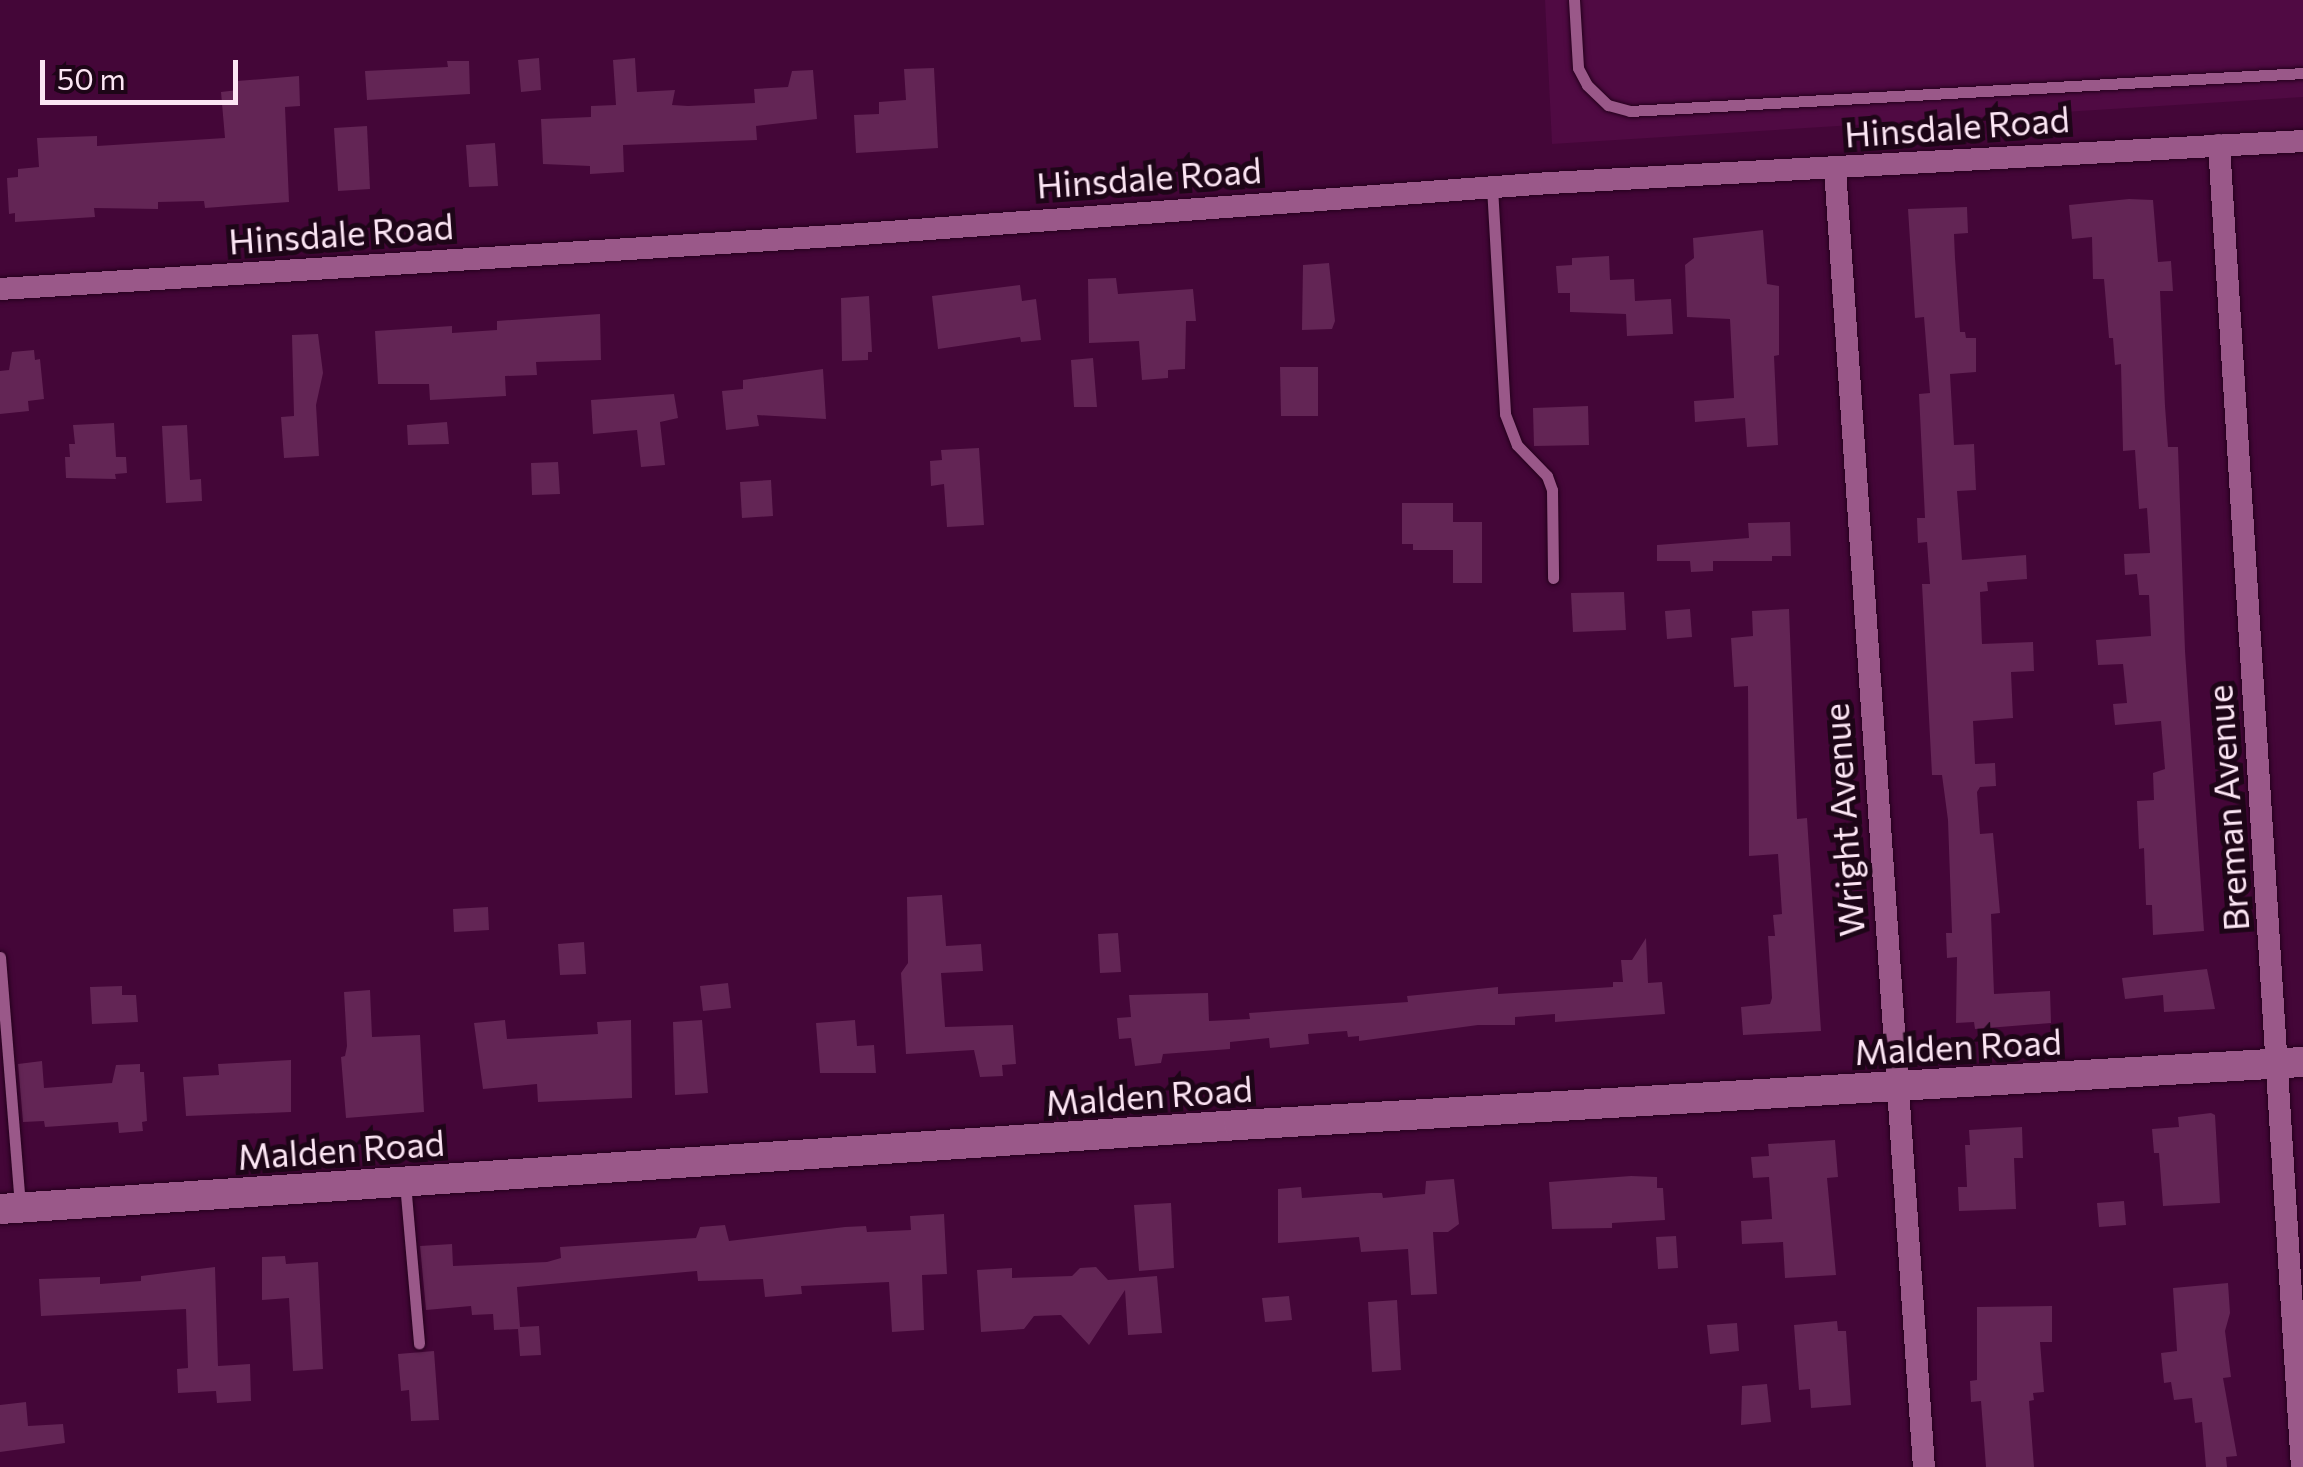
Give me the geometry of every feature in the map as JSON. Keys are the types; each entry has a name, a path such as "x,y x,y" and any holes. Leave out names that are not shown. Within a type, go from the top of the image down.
{"street":[{"name":"Hinsdale Road","path":"0,290 809,238 1492,187 2303,141"},
{"name":"Breman Avenue","path":"2219,146 2291,1063 2302,1467"},
{"name":"Wright Avenue","path":"1835,169 1924,1467"},
{"name":"Malden Road","path":"10,1209 1239,1125 2291,1063"}],"lane":[{"path":"1574,0 1578,68 1587,86 1608,105 1630,111 2303,73"},
{"path":"1492,187 1505,414 1517,445 1547,476 1552,490 1553,578"},
{"path":"0,956 10,1209"},
{"path":"405,1182 419,1343"}],"shaded area":[{"path":"1545,0 2303,0 2303,97 1552,144"}],"building":[{"path":"539,58 541,90 521,92 518,60"},
{"path":"635,58 637,92 675,90 672,105 755,103 754,89 788,87 792,71 813,70 817,119 756,126 757,140 623,145 624,172 590,174 590,166 543,164 541,119 591,117 591,106 616,105 613,60"},
{"path":"447,61 469,61 470,94 367,100 365,71 448,67"},
{"path":"934,68 938,148 856,153 854,115 879,114 879,102 906,100 904,69"},
{"path":"299,76 300,106 285,107 289,202 205,208 204,201 158,202 158,209 94,208 95,217 15,222 15,213 9,214 7,178 18,177 18,169 39,167 37,138 97,136 97,146 225,138 221,92 238,90 237,81"},
{"path":"367,126 370,189 338,191 334,128"},
{"path":"495,143 498,186 469,187 466,145"},
{"path":"2153,200 2158,262 2171,261 2173,291 2160,291 2165,406 2168,447 2178,447 2185,651 2204,931 2153,935 2152,905 2146,905 2144,848 2139,849 2137,801 2154,800 2153,773 2165,769 2161,721 2115,725 2113,704 2127,703 2123,664 2098,665 2096,640 2151,636 2149,595 2139,595 2137,574 2125,575 2124,554 2150,553 2147,508 2139,509 2135,450 2123,451 2121,364 2115,365 2113,338 2109,338 2104,279 2093,279 2092,237 2072,239 2069,205"},
{"path":"1967,207 1968,233 1954,234 1955,258 1960,332 1965,332 1966,338 1976,338 1976,372 1950,374 1954,445 1974,444 1976,490 1957,491 1962,560 2026,555 2027,579 1987,582 1988,591 1980,592 1982,644 2033,642 2034,671 2011,672 2013,718 1973,721 1975,764 1995,763 1996,786 1980,787 1977,792 1980,834 1993,833 2000,913 1991,914 1994,994 2050,991 2051,1023 1975,1029 1974,1022 1956,1023 1957,957 1947,958 1946,933 1952,933 1948,820 1942,775 1932,775 1922,584 1930,584 1927,542 1918,543 1917,518 1925,518 1919,394 1930,393 1924,317 1915,318 1908,209"},
{"path":"1763,230 1767,284 1779,286 1779,355 1774,356 1778,445 1747,447 1745,418 1695,422 1694,401 1734,398 1730,319 1687,317 1685,265 1694,258 1693,238"},
{"path":"1609,256 1610,280 1634,279 1635,301 1671,299 1673,334 1627,336 1626,314 1570,312 1570,293 1558,293 1556,266 1572,265 1572,258"},
{"path":"1329,263 1335,321 1332,329 1302,330 1303,265"},
{"path":"1116,278 1118,294 1193,289 1196,321 1186,321 1185,369 1168,370 1168,378 1142,380 1139,341 1089,343 1088,279"},
{"path":"1020,285 1022,301 1036,299 1041,340 1021,342 1020,337 938,349 932,296"},
{"path":"869,296 872,352 868,352 868,360 842,361 841,298"},
{"path":"600,314 601,360 536,362 537,375 505,376 506,396 430,400 429,384 378,384 375,331 452,326 452,333 497,330 497,321"},
{"path":"318,334 323,373 316,405 319,456 284,458 281,417 294,416 292,335"},
{"path":"34,350 35,360 40,359 44,399 28,401 29,411 0,414 0,371 9,370 12,352"},
{"path":"1093,358 1097,407 1074,407 1071,360"},
{"path":"1280,367 1318,367 1318,416 1281,416"},
{"path":"823,369 826,419 757,415 759,426 726,430 722,391 743,389 743,380"},
{"path":"674,394 678,418 660,422 665,465 641,467 637,430 593,434 591,400"},
{"path":"1588,406 1589,445 1534,446 1533,408"},
{"path":"447,422 449,444 408,445 407,425"},
{"path":"114,423 116,457 126,457 127,473 115,474 116,479 66,478 65,457 70,457 69,444 75,444 73,425"},
{"path":"187,425 190,480 201,479 202,501 166,503 162,426"},
{"path":"979,448 984,525 947,527 944,484 931,486 930,461 942,460 941,450"},
{"path":"558,462 560,494 532,495 531,463"},
{"path":"771,480 773,516 742,518 740,482"},
{"path":"1402,503 1453,503 1453,522 1482,522 1482,583 1453,583 1453,550 1413,550 1413,544 1402,544"},
{"path":"1790,522 1791,556 1772,556 1772,561 1713,561 1713,571 1691,572 1690,561 1657,561 1657,545 1749,538 1748,523"},
{"path":"1624,592 1626,630 1573,632 1571,593"},
{"path":"1690,609 1692,637 1667,639 1665,611"},
{"path":"1789,609 1797,819 1807,818 1821,1031 1743,1035 1741,1007 1770,1004 1772,998 1768,936 1775,936 1773,915 1782,914 1778,854 1749,856 1748,686 1734,687 1731,638 1753,636 1752,611"},
{"path":"942,895 946,946 981,944 983,971 941,973 945,1027 1013,1025 1016,1064 1002,1065 1003,1076 980,1077 974,1050 906,1054 901,973 908,963 907,897"},
{"path":"488,907 489,930 454,932 453,909"},
{"path":"1118,933 1121,972 1100,973 1098,934"},
{"path":"1646,938 1648,983 1662,982 1665,1014 1555,1022 1555,1014 1515,1017 1515,1025 1478,1025 1359,1041 1359,1036 1348,1037 1347,1031 1308,1034 1309,1044 1270,1048 1269,1038 1230,1042 1230,1049 1163,1054 1161,1063 1135,1066 1131,1038 1119,1039 1117,1018 1131,1017 1129,995 1208,993 1209,1021 1250,1019 1249,1013 1408,1002 1407,996 1498,987 1498,994 1613,987 1613,982 1623,982 1621,960 1632,960"},
{"path":"584,942 586,974 560,975 558,944"},
{"path":"2207,969 2215,1009 2164,1012 2163,995 2125,999 2122,978"},
{"path":"728,983 731,1008 703,1011 700,986"},
{"path":"122,986 122,995 136,995 138,1022 92,1024 90,987"},
{"path":"370,990 372,1037 420,1035 424,1112 346,1118 341,1057 345,1056 347,1046 344,992"},
{"path":"505,1020 507,1039 598,1034 597,1022 631,1020 632,1098 538,1102 537,1084 483,1089 474,1023"},
{"path":"702,1020 708,1093 675,1095 673,1022"},
{"path":"855,1020 857,1046 874,1045 876,1073 820,1073 816,1023"},
{"path":"291,1060 291,1112 186,1116 183,1077 219,1075 218,1064"},
{"path":"42,1061 44,1088 112,1083 116,1065 140,1064 147,1121 142,1122 143,1131 119,1133 118,1122 45,1127 44,1121 23,1122 18,1064"},
{"path":"2215,1115 2220,1203 2163,1206 2159,1153 2154,1153 2152,1129 2179,1127 2178,1117"},
{"path":"2022,1127 2023,1158 2014,1158 2016,1209 1959,1211 1958,1187 1967,1187 1965,1145 1970,1145 1969,1130"},
{"path":"1835,1140 1838,1177 1827,1178 1836,1275 1785,1278 1783,1242 1742,1244 1741,1221 1772,1219 1769,1177 1753,1178 1751,1157 1769,1156 1768,1144"},
{"path":"1657,1177 1657,1188 1663,1188 1665,1220 1612,1223 1612,1228 1552,1229 1549,1182"},
{"path":"1454,1179 1459,1224 1448,1232 1433,1232 1437,1294 1411,1295 1408,1249 1361,1252 1359,1237 1278,1243 1278,1189 1301,1187 1302,1198 1382,1193 1383,1198 1425,1194 1426,1181"},
{"path":"2124,1201 2126,1225 2099,1227 2097,1203"},
{"path":"1171,1203 1174,1268 1139,1271 1134,1205"},
{"path":"944,1214 947,1274 922,1275 924,1330 892,1332 889,1282 801,1286 802,1294 765,1297 763,1279 698,1281 697,1271 517,1287 520,1327 539,1326 541,1355 520,1356 518,1329 494,1330 493,1314 472,1315 471,1306 426,1310 420,1246 452,1244 453,1266 547,1262 561,1258 560,1247 696,1238 700,1227 725,1225 729,1241 845,1227 866,1226 867,1232 911,1230 910,1216"},
{"path":"1676,1236 1678,1268 1658,1269 1656,1237"},
{"path":"285,1256 286,1264 318,1262 323,1369 293,1371 289,1298 262,1300 262,1257"},
{"path":"215,1267 218,1366 250,1364 251,1401 217,1403 216,1391 178,1393 177,1369 188,1368 186,1309 41,1316 39,1279 100,1277 100,1284 141,1281 141,1276"},
{"path":"1096,1267 1108,1280 1157,1276 1162,1333 1128,1335 1125,1290 1089,1345 1061,1315 1034,1316 1024,1329 981,1332 977,1270 1012,1268 1012,1278 1072,1276 1080,1268"},
{"path":"2228,1283 2230,1313 2225,1331 2231,1377 2223,1378 2237,1456 2226,1457 2227,1467 2206,1467 2202,1422 2195,1423 2192,1398 2174,1400 2171,1382 2164,1383 2161,1353 2177,1351 2173,1288"},
{"path":"1289,1296 1292,1320 1265,1322 1262,1298"},
{"path":"1397,1300 1401,1370 1372,1372 1368,1302"},
{"path":"2052,1306 2052,1342 2040,1342 2044,1392 2033,1393 2034,1400 2029,1401 2034,1467 1986,1467 1981,1401 1971,1402 1970,1381 1977,1380 1977,1307"},
{"path":"1837,1321 1838,1331 1846,1331 1851,1405 1811,1408 1810,1389 1799,1390 1794,1325"},
{"path":"1737,1323 1739,1351 1710,1354 1707,1325"},
{"path":"434,1351 439,1420 411,1421 409,1390 401,1391 398,1354"},
{"path":"1767,1384 1771,1422 1741,1425 1742,1386"},
{"path":"26,1402 28,1426 63,1424 65,1443 0,1452 0,1405"}]}
